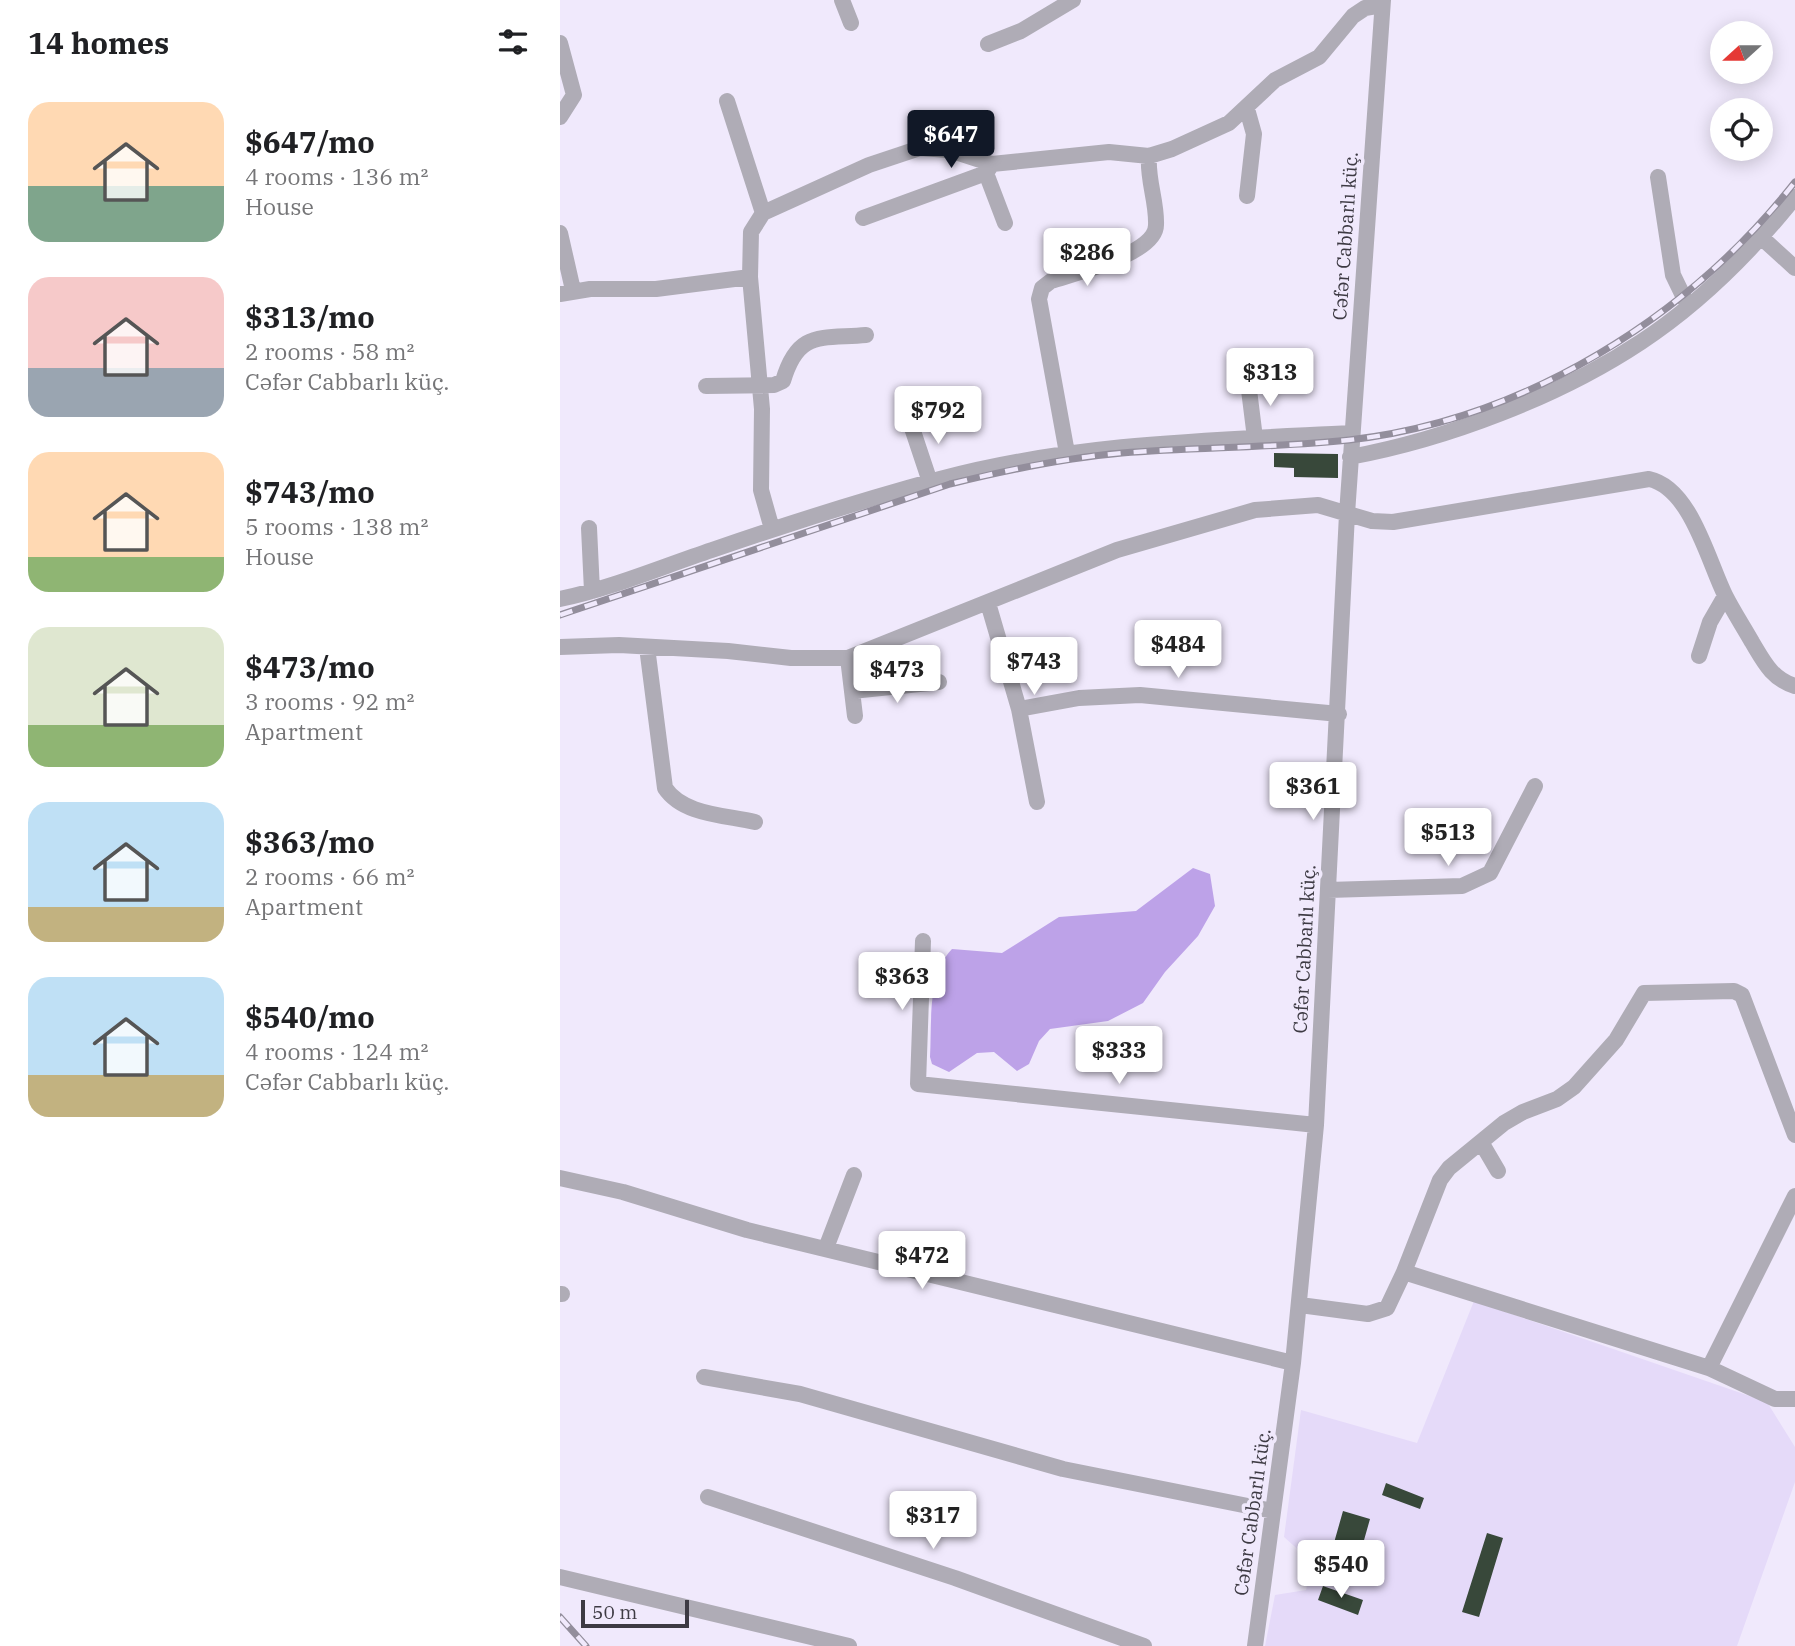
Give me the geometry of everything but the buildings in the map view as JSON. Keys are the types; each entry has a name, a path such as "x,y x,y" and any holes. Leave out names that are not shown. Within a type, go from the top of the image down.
{"street":[{"path":"842,0 851,23"},
{"path":"988,44 1021,31 1073,0"},
{"path":"863,218 989,168 1109,152 1149,156 1212,132 1247,108 1275,80 1319,57 1353,16 1365,8 1382,3"},
{"name":"Cəfər Cabbarlı küç.","path":"1255,1646 1300,1305 1316,1125 1350,457 1382,3"},
{"path":"560,43 574,95 560,117"},
{"path":"727,101 763,213"},
{"path":"1247,108 1254,134 1247,197"},
{"path":"772,529 761,490 762,409 750,277 751,232 763,213 869,165 919,148 949,150 989,168"},
{"path":"1067,453 1039,299 1042,288 1051,281 1137,251 1151,239 1157,227 1147,175 1149,156"},
{"path":"989,168 1004,223"},
{"path":"1658,177 1673,275 1688,306"},
{"path":"1350,457 1424,440 1559,387 1639,343 1688,306 1762,237 1795,197"},
{"path":"560,233 567,292 656,289 750,277"},
{"path":"1762,237 1795,268"},
{"path":"706,386 774,385 783,380 790,358 801,344 815,339 866,335"},
{"path":"1248,382 1255,438"},
{"path":"910,422 930,482"},
{"path":"560,599 592,591 772,529 930,482 1067,453 1352,433"},
{"path":"560,647 646,647 791,658 848,658 1117,550 1255,510 1304,504 1373,521 1393,522 1649,479 1661,481 1676,494 1695,526 1725,596 1770,672 1782,682 1795,686"},
{"path":"589,528 592,591"},
{"path":"1699,656 1710,622 1725,596"},
{"path":"988,603 1018,709 1037,802"},
{"path":"646,647 665,788 672,799 685,807 755,821"},
{"path":"848,658 855,716"},
{"path":"852,691 939,682"},
{"path":"1018,709 1090,697 1140,695 1339,714"},
{"path":"1328,890 1462,886 1490,873 1535,786"},
{"path":"923,941 918,1084 1316,1125"},
{"path":"1300,1305 1368,1314 1379,1312 1392,1300 1440,1180 1449,1168 1514,1118 1557,1099 1574,1087 1616,1040 1644,993 1734,991 1742,995 1795,1135"},
{"path":"1482,1142 1498,1171"},
{"path":"826,1248 854,1175"},
{"path":"560,1178 586,1182 713,1221 1293,1363"},
{"path":"1709,1368 1795,1196"},
{"path":"1404,1272 1709,1368 1775,1399 1795,1399"},
{"path":"704,1377 800,1394 1063,1469 1273,1511"},
{"path":"708,1497 955,1578 1144,1646"},
{"path":"560,1577 849,1646"}],"shaded area":[{"path":"1193,868 1210,874 1215,906 1198,936 1165,972 1143,1003 1108,1021 1050,1029 1039,1041 1029,1064 1017,1071 994,1052 977,1053 949,1072 932,1064 932,1000 938,972 952,949 1002,953 1059,917 1136,911"},
{"path":"1474,1301 1767,1402 1795,1447 1795,1482 1737,1646 1265,1646 1275,1595 1306,1590 1312,1562 1284,1537 1301,1410 1417,1443"}],"railway":[{"path":"560,615 950,484 993,474 1100,455 1349,440 1414,429 1477,410 1539,385 1598,354 1653,318 1705,277 1752,231 1795,182"},
{"path":"560,1617 586,1646"}]}
